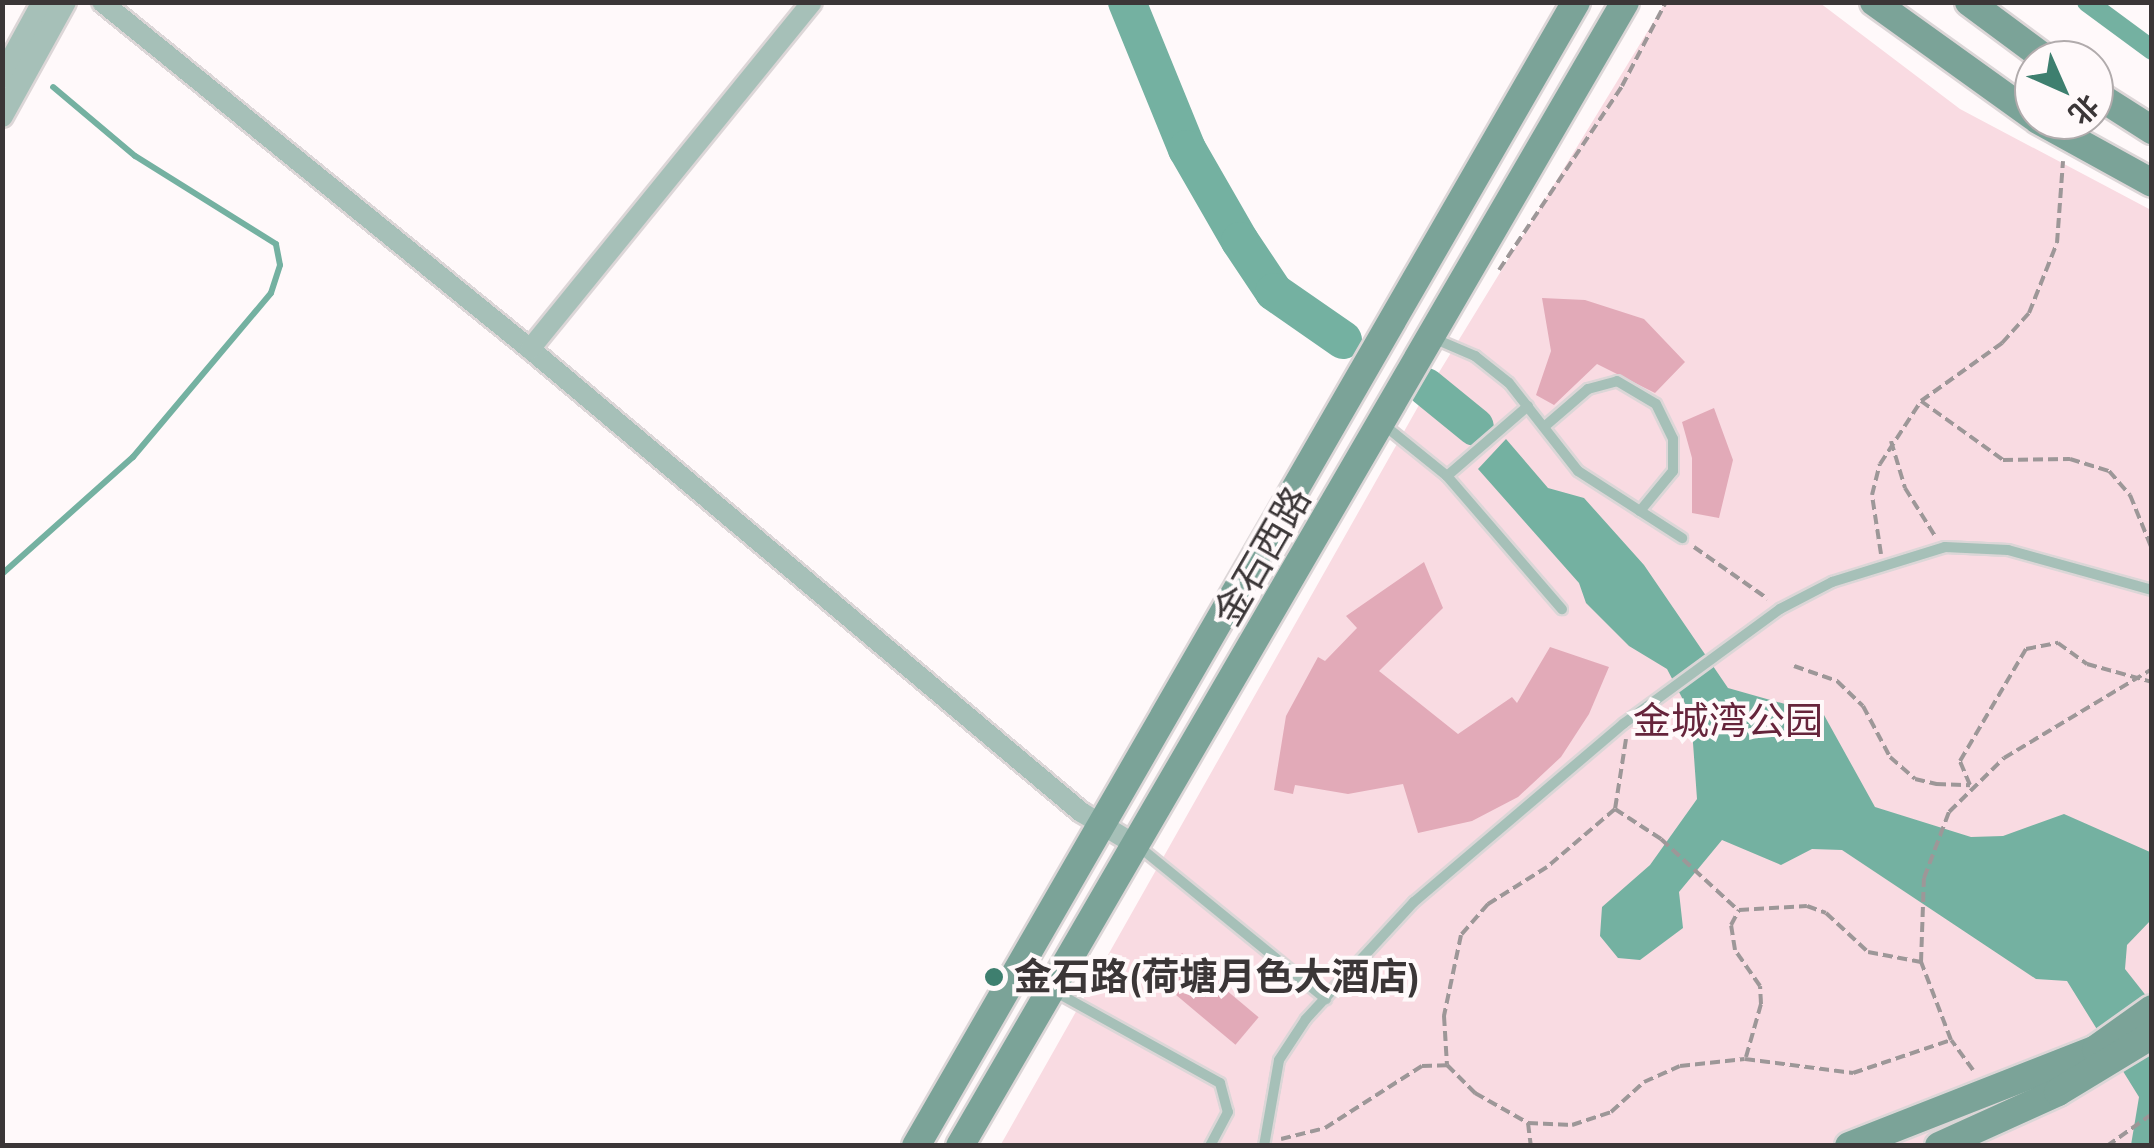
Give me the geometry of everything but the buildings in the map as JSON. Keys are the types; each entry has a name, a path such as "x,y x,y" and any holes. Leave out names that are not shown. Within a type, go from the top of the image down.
{"main road":[{"name":"金石西路","path":"916,1146 1576,2"},
{"name":"金石西路","path":"960,1146 1625,2"},
{"path":"1874,2 2014,103"},
{"path":"1969,2 2020,40"},
{"path":"2114,106 2152,130"},
{"path":"2073,140 2152,182"},
{"path":"1849,1146 1988,1090 2101,1057 2152,1009"},
{"path":"1939,1146 2101,1057 2152,1035"}],"street":[{"path":"2,77 43,2"},
{"path":"2,116 65,2"},
{"path":"102,2 1100,822 1136,844"},
{"path":"530,350 812,2"}],"lane":[{"path":"1432,338 1475,356 1528,406 1578,471 1682,538"},
{"path":"1544,427 1588,390 1617,381 1656,404 1674,439 1673,471 1640,511"},
{"path":"1447,476 1528,406"},
{"path":"1383,424 1447,476 1562,609"},
{"path":"1264,1143 1280,1060 1326,1000 1414,902 1623,724 1780,609 1882,564 1944,548 2008,550 2152,590"},
{"path":"1136,844 1326,1000"},
{"path":"1051,990 1220,1083 1228,1112 1210,1146"}],"path":[{"path":"1882,564 1872,495 1891,441 1922,401 2002,343 2037,296 2058,243 2066,140"},
{"path":"1922,401 2002,460 2070,459 2109,471 2130,496 2152,550"},
{"path":"1891,441 1912,501 1944,548"},
{"path":"1682,538 1780,609"},
{"path":"1970,785 1960,761 2026,649 2058,643 2087,664 2152,682"},
{"path":"1794,666 1836,681 1863,706 1890,757 1915,779 1970,785"},
{"path":"1988,1090 1950,1040 1920,962 1924,878 1949,812 1970,785 2143,679 2152,669"},
{"path":"1623,724 1628,745 1615,808 1547,867 1488,904 1461,935 1444,1016 1446,1066 1474,1093 1528,1123 1572,1125 1611,1112 1644,1082 1680,1066 1746,1059 1854,1073 1950,1040"},
{"path":"1615,808 1700,872 1738,910 1806,906 1826,914 1868,952 1920,962"},
{"path":"1738,910 1731,924 1734,950 1760,986 1761,1004 1746,1059"},
{"path":"1264,1143 1325,1128 1422,1066 1446,1066"},
{"path":"2107,1146 2152,1114"},
{"path":"1528,1123 1531,1146"}],"green space":[{"name":"金城湾公园","path":"1665,3 1820,3 1960,109 2151,210 2151,1145 1000,1146 1419,405"}],"shaded area":[{"path":"1506,439 1548,488 1584,498 1644,565 1728,688 1824,715 1875,807 1971,837 2003,836 2064,814 2150,852 2151,920 2127,945 2125,969 2151,1002 2151,1145 2131,1145 2139,1097 2067,981 2036,979 1842,850 1812,849 1781,865 1722,840 1679,892 1683,928 1640,960 1618,958 1600,936 1602,907 1650,865 1697,799 1691,715 1667,669 1629,646 1586,603 1579,583 1478,469"}],"waterway":[{"path":"1127,2 1187,149 1240,241 1274,292 1343,340"},
{"path":"2087,2 2152,50"},
{"path":"2,574 133,457 271,293 280,265 276,244 135,156 53,87"},
{"path":"1426,387 1475,427"}],"place":[{"name":"金石路(荷塘月色大酒店)","path":"994,977"}]}
